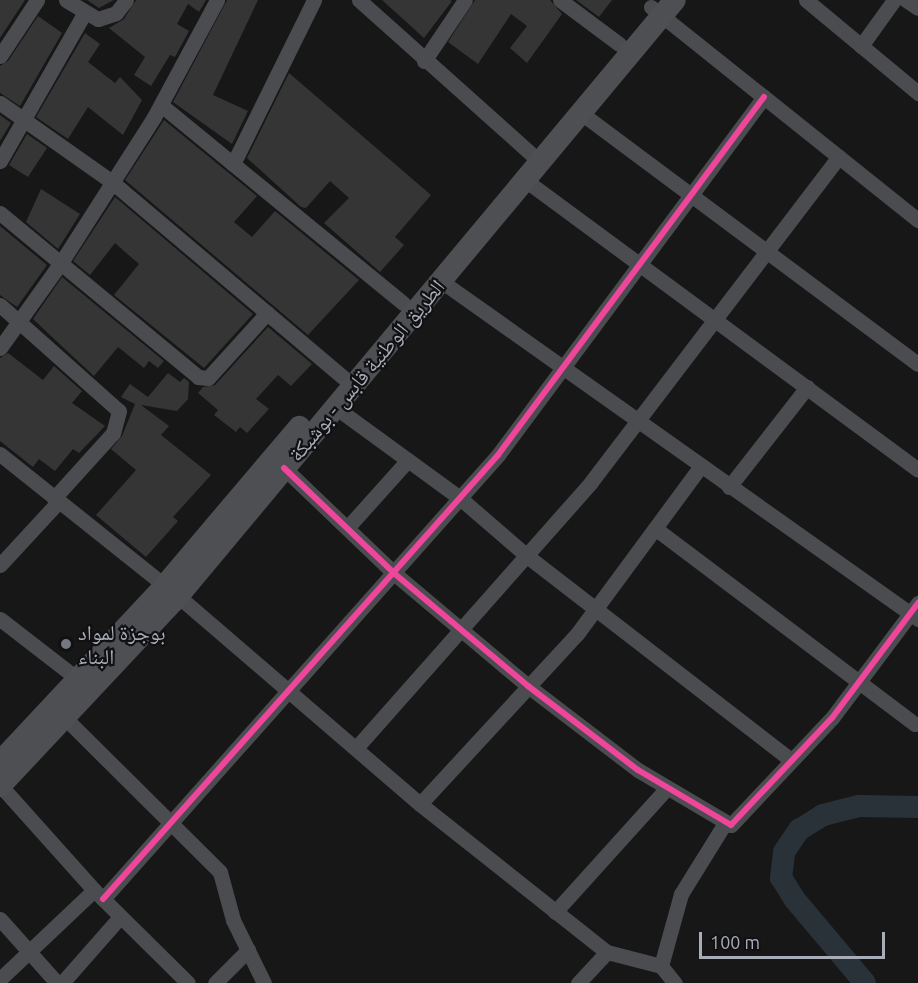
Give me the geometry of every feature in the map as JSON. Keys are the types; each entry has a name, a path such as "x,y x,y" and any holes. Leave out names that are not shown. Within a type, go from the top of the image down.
{"main road":[{"name":"الطريق الوطنية قابس - بوشبكة","path":"0,786 66,719 347,381 441,281 525,180 534,158 619,44 661,6"},
{"name":"الطريق الوطنية قابس - بوشبكة","path":"0,762 79,680 171,591 284,468 336,407 347,381 403,303 534,158 581,113 661,6"}],"street":[{"path":"0,56 37,0"},
{"path":"66,0 84,14 107,19 126,0"},
{"path":"0,348 62,261 161,105 217,0"},
{"path":"233,164 314,0"},
{"path":"424,61 465,0"},
{"path":"560,0 619,44"},
{"path":"806,0 918,93"},
{"path":"861,46 894,0"},
{"path":"906,0 918,8"},
{"path":"364,2 424,61 534,158"},
{"path":"661,6 764,97 918,220"},
{"path":"0,161 84,14"},
{"path":"0,979 28,951 98,895 170,824 461,500 520,428 688,195 764,97"},
{"path":"0,103 112,182 347,381"},
{"path":"161,105 403,303"},
{"path":"581,113 763,251 918,364"},
{"path":"356,748 591,482 763,251 839,156"},
{"path":"525,180 918,470"},
{"path":"0,213 62,261 203,379 267,313"},
{"path":"284,468 395,573 464,628 528,686 667,788 725,823 736,823 791,760 832,718 916,612 700,467 638,420 562,369 441,281"},
{"path":"0,305 19,319 120,411 113,433 0,565"},
{"path":"729,487 807,387"},
{"path":"336,407 461,500 526,556 791,760"},
{"path":"0,454 291,690 420,804 555,912 607,952 661,966 675,983"},
{"path":"347,528 408,460"},
{"path":"420,804 597,609 700,467"},
{"path":"656,529 861,681 915,724"},
{"path":"0,619 79,680"},
{"path":"66,719 220,872 229,910 264,983"},
{"path":"0,786 98,895 188,983"},
{"path":"555,912 667,788"},
{"path":"661,966 681,894 725,823"},
{"path":"0,919 28,951 63,982 120,917"},
{"path":"214,983 248,950"},
{"path":"578,983 607,952"}],"building":[{"path":"0,0 25,0 0,38"},
{"path":"87,0 114,0 99,8"},
{"path":"136,0 206,0 199,12 188,4 177,24 189,31 175,57 170,55 151,86 134,75 145,57 109,28 124,19"},
{"path":"227,0 258,0 213,95 248,111 232,144 173,102"},
{"path":"382,0 450,0 452,1 424,38"},
{"path":"475,0 550,0 562,14 527,63 510,48 527,26 511,14 478,64 448,42"},
{"path":"576,0 612,0 599,17"},
{"path":"38,16 62,33 20,106 0,93 0,66 8,61"},
{"path":"85,33 100,44 88,62 115,83 120,77 142,100 123,135 88,107 68,139 36,117"},
{"path":"289,73 431,195 395,237 404,245 380,272 324,223 349,198 330,181 306,208 301,207 247,158"},
{"path":"0,115 11,123 0,141"},
{"path":"164,120 257,196 234,222 252,237 275,211 359,280 308,335 125,180"},
{"path":"27,134 47,148 28,177 9,165"},
{"path":"41,189 80,214 58,249 26,222"},
{"path":"115,197 253,314 204,368 114,295 139,264 115,243 90,275 73,261"},
{"path":"0,226 47,265 17,307 0,295"},
{"path":"62,277 164,361 158,368 149,361 144,368 118,347 94,376 33,319"},
{"path":"268,327 312,364 291,386 278,375 256,399 269,409 247,433 240,427 236,432 214,415 218,410 198,393 203,387 215,385"},
{"path":"8,353 43,380 54,366 82,391 72,403 105,426 79,453 73,449 55,471 39,459 33,467 0,441 0,358"},
{"path":"168,373 180,382 184,378 189,382 188,399 177,411 141,405 169,426 161,435 211,475 173,517 178,521 146,557 96,515 136,470 111,449 122,436 135,404 121,397 130,384 148,397"}],"waterway":[{"path":"865,983 795,900 781,878 784,852 799,830 823,815 858,806 918,807"}],"cycle path":[{"path":"103,899 498,455 764,97"},
{"path":"284,468 395,574 528,686 638,770 731,825 832,718 918,603"}],"place":[{"name":"بوجزة لمواد البناء","path":"66,644"}]}
